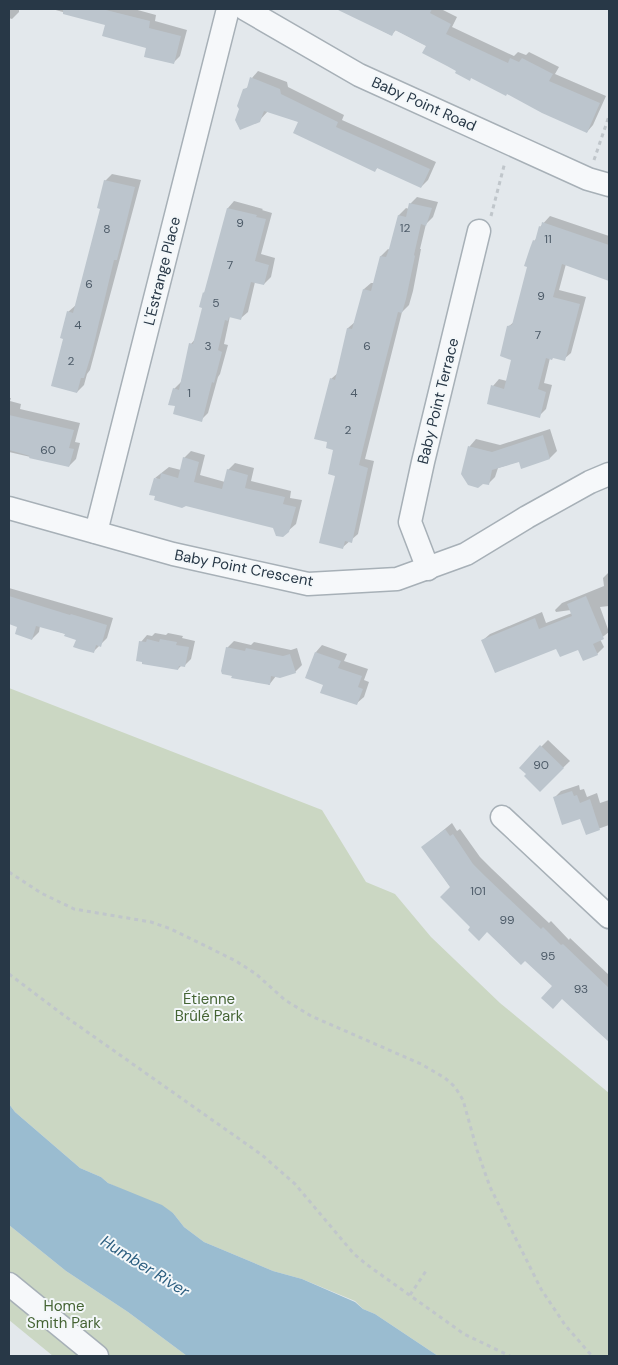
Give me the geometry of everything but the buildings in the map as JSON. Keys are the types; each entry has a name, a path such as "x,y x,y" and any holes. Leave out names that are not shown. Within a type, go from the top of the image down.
{"street":[{"name":"L'Estrange Place","path":"96,532 228,9"},
{"name":"Baby Point Road","path":"245,9 359,75 588,178 609,185"},
{"name":"Baby Point Terrace","path":"428,569 410,522 423,462 484,228"},
{"name":"Baby Point Crescent","path":"9,508 173,554 308,584 397,579 466,554 542,508 609,474"},
{"path":"502,817 609,917"},
{"path":"9,1284 98,1356"}],"path":[{"path":"593,162 609,116"},
{"path":"484,228 502,170"},
{"path":"9,872 41,893 74,908 151,922 171,929 236,961 256,974 285,1000 311,1016 420,1064 445,1078 455,1087 463,1100 490,1187 541,1290 565,1325 592,1356"},
{"path":"9,974 66,1017 262,1155 295,1184 354,1254 377,1272 464,1334 510,1356"},
{"path":"410,1295 426,1271"}],"green space":[{"name":"Étienne Brûlé Park","path":"9,688 322,810 366,882 395,894 431,937 500,1003 609,1093 609,1356 438,1356 375,1314 363,1309 355,1301 302,1279 273,1271 204,1242 184,1227 173,1213 80,1168 15,1112 9,1104"},
{"name":"Home Smith Park","path":"9,1225 66,1271 128,1312 187,1356 53,1356 9,1320"}],"water":[{"name":"Humber River","path":"9,1104 15,1112 80,1168 101,1177 108,1183 162,1205 173,1213 184,1227 204,1242 273,1271 302,1279 355,1302 363,1309 375,1314 438,1356 187,1356 128,1312 66,1271 9,1225"}]}
